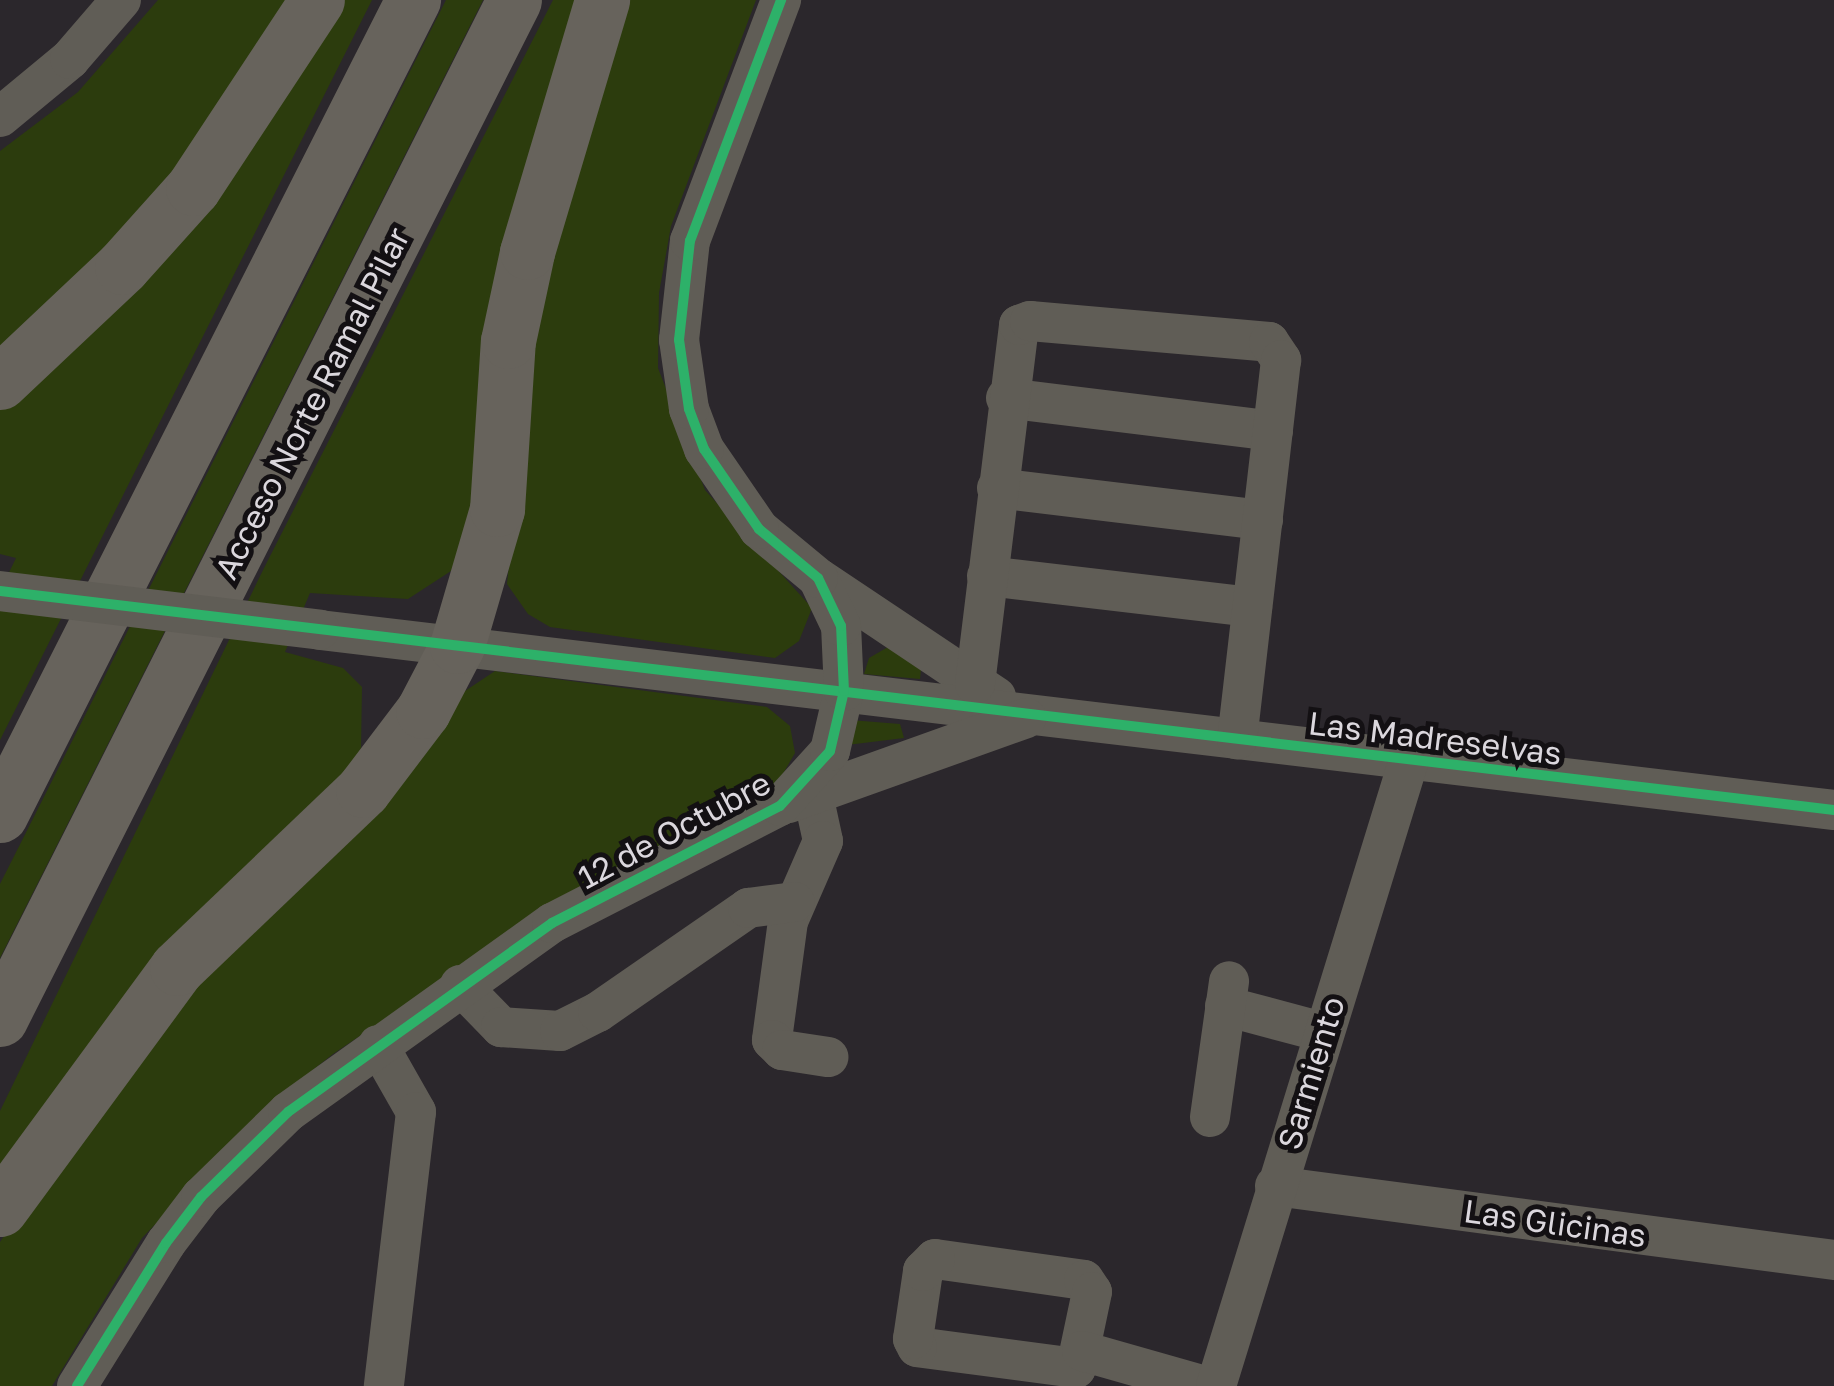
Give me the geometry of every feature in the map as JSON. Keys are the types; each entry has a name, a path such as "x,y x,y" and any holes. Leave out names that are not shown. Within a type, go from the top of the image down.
{"highway":[{"path":"0,382 122,268 192,188 317,0"},
{"path":"0,815 413,0"},
{"name":"Acceso Norte Ramal Pilar","path":"0,1020 514,0"},
{"path":"0,1208 178,968 363,790 423,712 457,646 497,509 508,340 526,252 602,0"}],"street":[{"path":"0,117 70,59 121,0"},
{"name":"12 de Octubre","path":"77,1386 134,1289 202,1197 288,1112 460,985 552,923 796,801 830,751 844,691 841,626 818,578 759,530 704,449 690,409 679,340 690,241 781,0"},
{"path":"975,684 1014,335 1030,320 1268,342 1281,360 1236,740"},
{"path":"1006,398 1274,431"},
{"path":"996,488 1263,520"},
{"path":"986,576 1252,607"},
{"name":"Las Madreselvas","path":"818,578 1030,717 1834,810"},
{"path":"0,591 844,691 1030,717"},
{"name":"Las Madreselvas","path":"796,801 1030,717"},
{"name":"Sarmiento","path":"1216,1386 1409,760"},
{"path":"796,801 822,841 795,902 783,942 772,1040 782,1050 828,1056"},
{"path":"460,985 501,1026 560,1031 598,1012 748,908 795,902"},
{"path":"1210,1118 1227,994 1323,1032"},
{"path":"378,1045 416,1112 384,1386"},
{"name":"Las Glicinas","path":"1275,1186 1834,1260"},
{"path":"1103,1366 1205,1386"}],"green space":[{"path":"158,0 299,0 144,213 0,349 0,151 78,92"},
{"path":"340,0 372,0 0,740 0,591 16,558 0,554 0,404"},
{"path":"446,0 483,0 0,958 0,884"},
{"path":"553,0 590,0 475,507 451,571 408,599 310,593 285,652 343,668 362,687 361,748 346,777 0,1185 0,1111 264,568"},
{"path":"630,0 756,0 671,226 659,293 658,368 705,490 812,608 799,641 775,658 550,627 528,614 507,584 532,328 551,235"},
{"path":"888,647 921,670 920,679 864,674 869,658"},
{"path":"495,671 767,707 790,726 795,753 777,784 559,902 333,1054 275,1100 142,1238 52,1386 0,1386 0,1242 62,1148 179,995 456,697"},
{"path":"850,720 900,724 904,738 847,745"}],"cycle path":[{"path":"77,1386 166,1243 201,1197 288,1112 552,923 780,806 830,751 844,691 841,626 818,578 759,529 704,449 689,409 679,340 690,241 781,0"},
{"path":"0,591 1834,810"}]}
